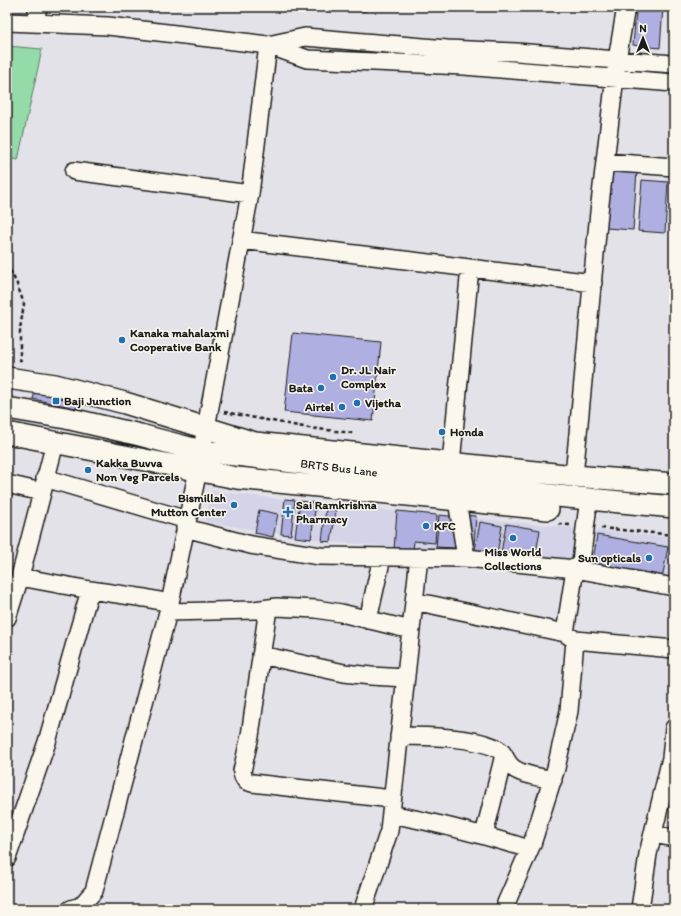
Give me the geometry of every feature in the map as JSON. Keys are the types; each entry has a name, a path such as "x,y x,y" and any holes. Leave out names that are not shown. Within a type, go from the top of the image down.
{"main road":[{"path":"7,378 55,385 125,402 208,418 255,443 574,476 674,484"},
{"name":"BRTS Bus Lane","path":"7,408 66,418 133,433 199,461 293,462 557,496 674,507"},
{"path":"7,433 55,443 199,461 237,478 674,521"}],"street":[{"path":"574,476 599,212 617,60 626,7"},
{"path":"7,22 36,15 108,26 268,45 307,59 464,66 674,83"},
{"path":"268,45 305,37 447,49 516,52 674,64"},
{"path":"71,909 81,906 94,891 169,608 208,418 250,194 268,45"},
{"path":"605,162 674,167"},
{"path":"74,171 250,194"},
{"path":"241,240 592,283"},
{"path":"451,463 470,268"},
{"path":"7,618 14,586 55,443"},
{"path":"7,484 44,485 186,524 251,545 320,556 466,558 577,569 674,587"},
{"path":"457,500 466,558"},
{"path":"506,903 529,849 553,780 569,711 570,636 577,569 587,513"},
{"path":"368,620 382,556"},
{"path":"363,909 388,831 420,557"},
{"path":"14,586 90,590 145,598 169,608 254,610 277,606 316,609 341,613 411,630"},
{"path":"7,858 47,742 90,590"},
{"path":"414,600 570,636 674,649"},
{"path":"268,608 250,736 242,771 246,781 391,806 425,821 484,835 529,849"},
{"path":"261,655 344,673 406,678"},
{"path":"640,909 648,854 672,758 674,728"},
{"path":"399,736 464,739 478,742 494,747 502,752 510,766 516,770 528,775 553,780"},
{"path":"484,835 504,755"},
{"path":"653,834 674,838"}],"path":[{"path":"7,264 17,284 24,304 20,329 20,360 25,363"},
{"path":"208,418 357,434"}],"shaded area":[{"path":"211,491 348,507 674,538 674,579 468,552 333,542 205,522"}],"green space":[{"path":"7,46 42,49 18,160 7,158"}],"building":[{"path":"326,7 366,7 366,11 326,11"},
{"path":"638,7 663,7 660,48 633,45 636,12"},
{"path":"610,168 637,170 633,230 606,228"},
{"path":"642,180 668,182 665,233 638,231"},
{"name":"Dr. JL Nair Complex","path":"293,333 381,342 373,421 284,412"},
{"path":"35,391 81,401 80,409 33,399"},
{"path":"285,499 295,500 291,535 281,534"},
{"path":"300,501 316,503 311,539 295,537"},
{"path":"326,509 336,510 331,542 322,541"},
{"path":"259,510 278,514 273,537 255,533"},
{"path":"397,511 437,515 435,543 414,541 413,551 394,549"},
{"path":"439,515 458,517 455,548 436,547"},
{"path":"462,515 476,516 474,547 466,547"},
{"path":"480,522 502,526 497,554 475,550"},
{"path":"506,524 540,530 535,559 501,553"},
{"path":"597,535 668,547 662,579 592,567"},
{"path":"672,550 674,550 674,579 669,579"}],"place":[{"name":"Kanaka mahalaxmi Cooperative Bank","path":"122,340"},
{"name":"Dr. JL Nair Complex","path":"333,377"},
{"name":"Bata","path":"321,388"},
{"name":"Baji Junction","path":"56,401"},
{"name":"Vijetha","path":"357,403"},
{"name":"Airtel","path":"342,407"},
{"name":"Honda","path":"442,432"},
{"name":"Kakka Buvva Non Veg Parcels","path":"88,470"},
{"name":"Bismillah Mutton Center","path":"234,505"},
{"name":"Sai Ramkrishna Pharmacy","path":"288,512"},
{"name":"KFC","path":"426,526"},
{"name":"Miss World Collections","path":"513,538"},
{"name":"Sun opticals","path":"649,558"}]}
